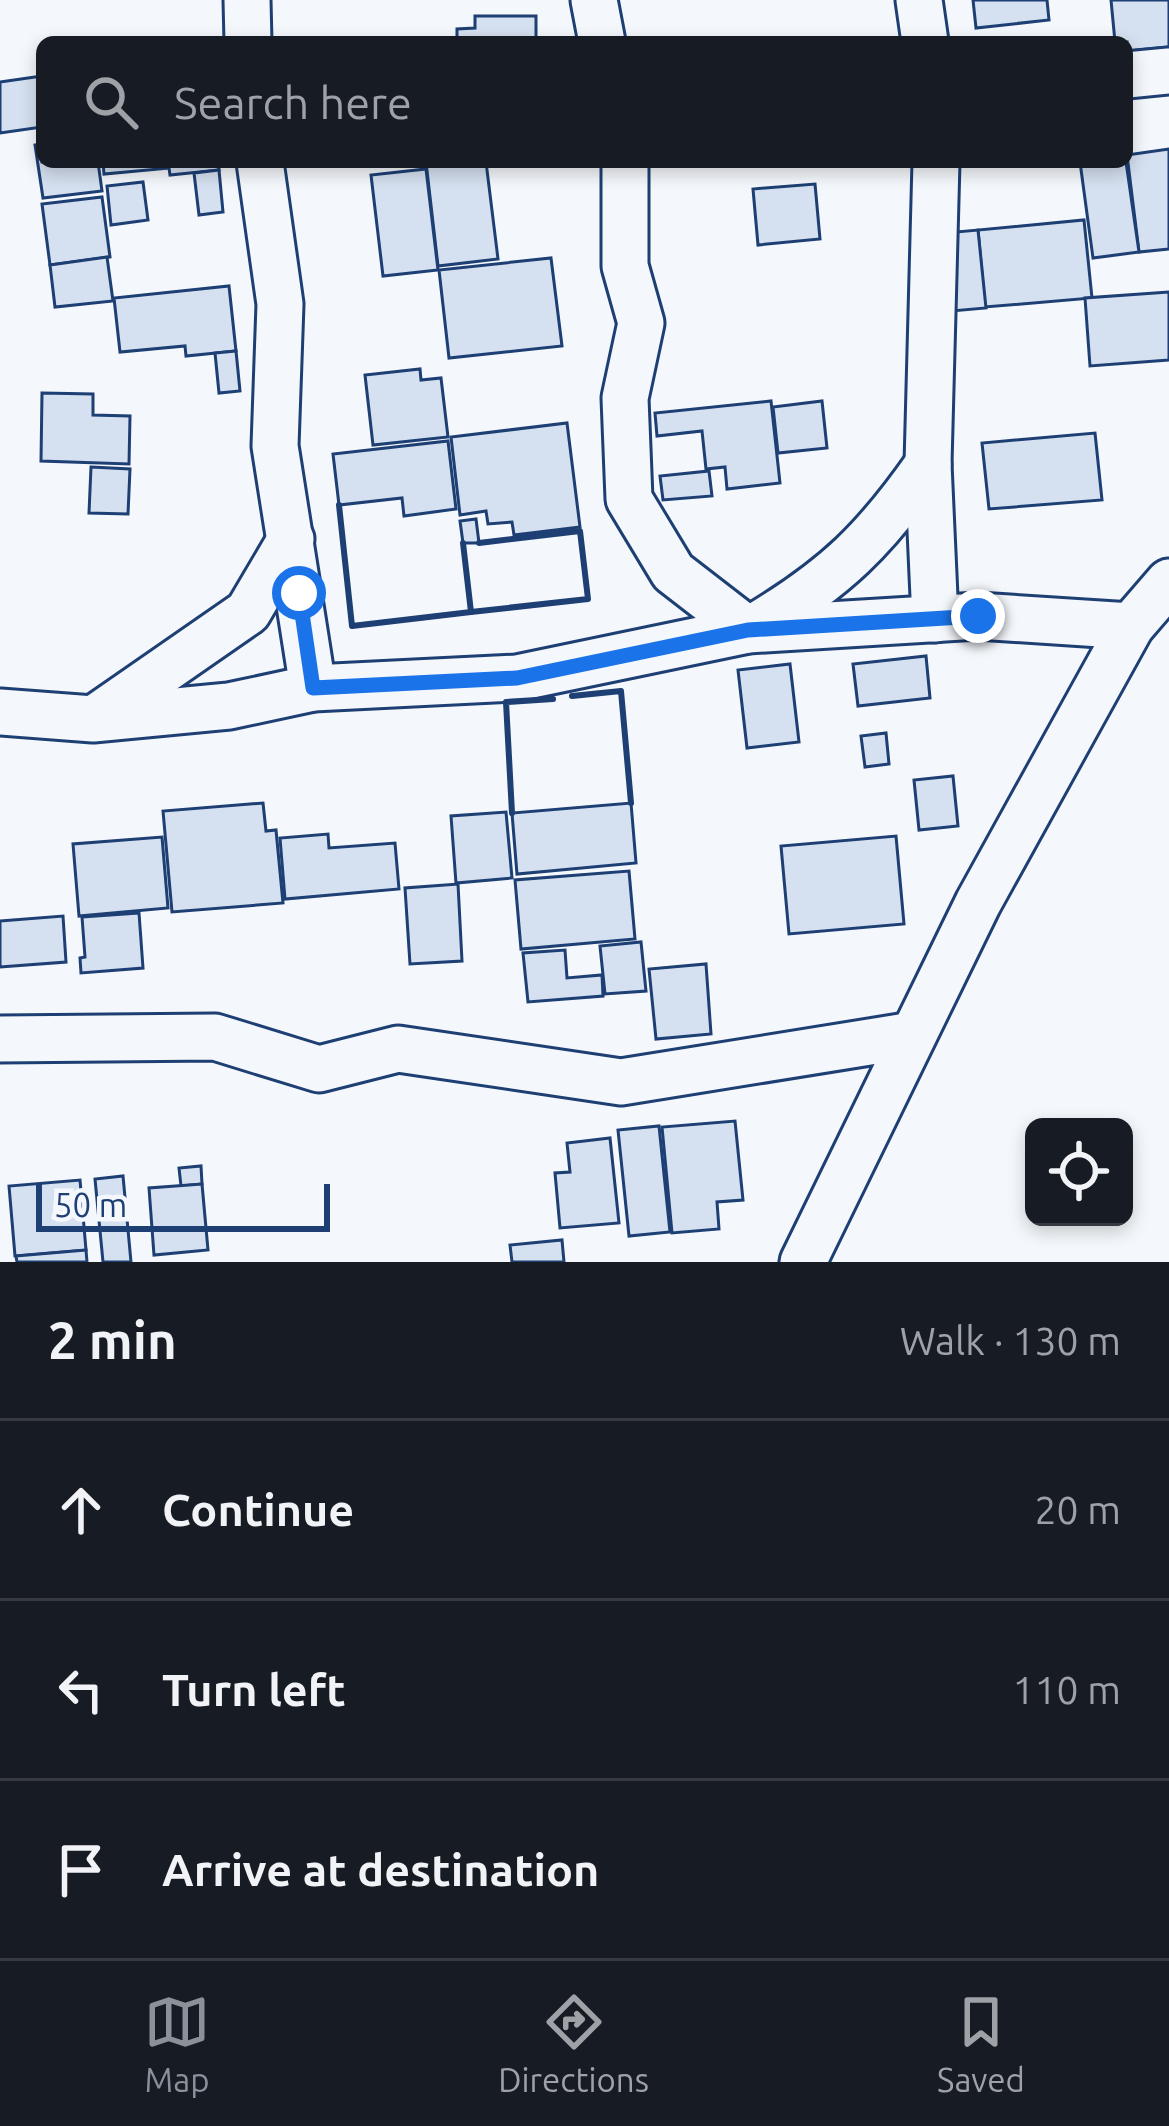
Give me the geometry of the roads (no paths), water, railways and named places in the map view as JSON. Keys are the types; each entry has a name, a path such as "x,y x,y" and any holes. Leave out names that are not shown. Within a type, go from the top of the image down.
{"street":[{"path":"247,0 248,36"},
{"path":"594,0 601,36"},
{"path":"919,0 924,36"},
{"path":"1133,74 1169,71"},
{"path":"261,168 280,304 275,446 313,688"},
{"path":"625,168 625,266 640,323 625,398 629,499 673,572 748,630"},
{"path":"935,619 928,464 936,168"},
{"path":"748,630 817,589 887,523 928,464"},
{"path":"93,719 248,612 292,539"},
{"path":"803,1262 978,903 1131,626 1169,582"},
{"path":"0,712 93,719 229,706 313,688 517,678 748,630 978,616 1131,626"},
{"path":"0,1039 215,1037 319,1070 398,1048 621,1082 914,1035"}]}
